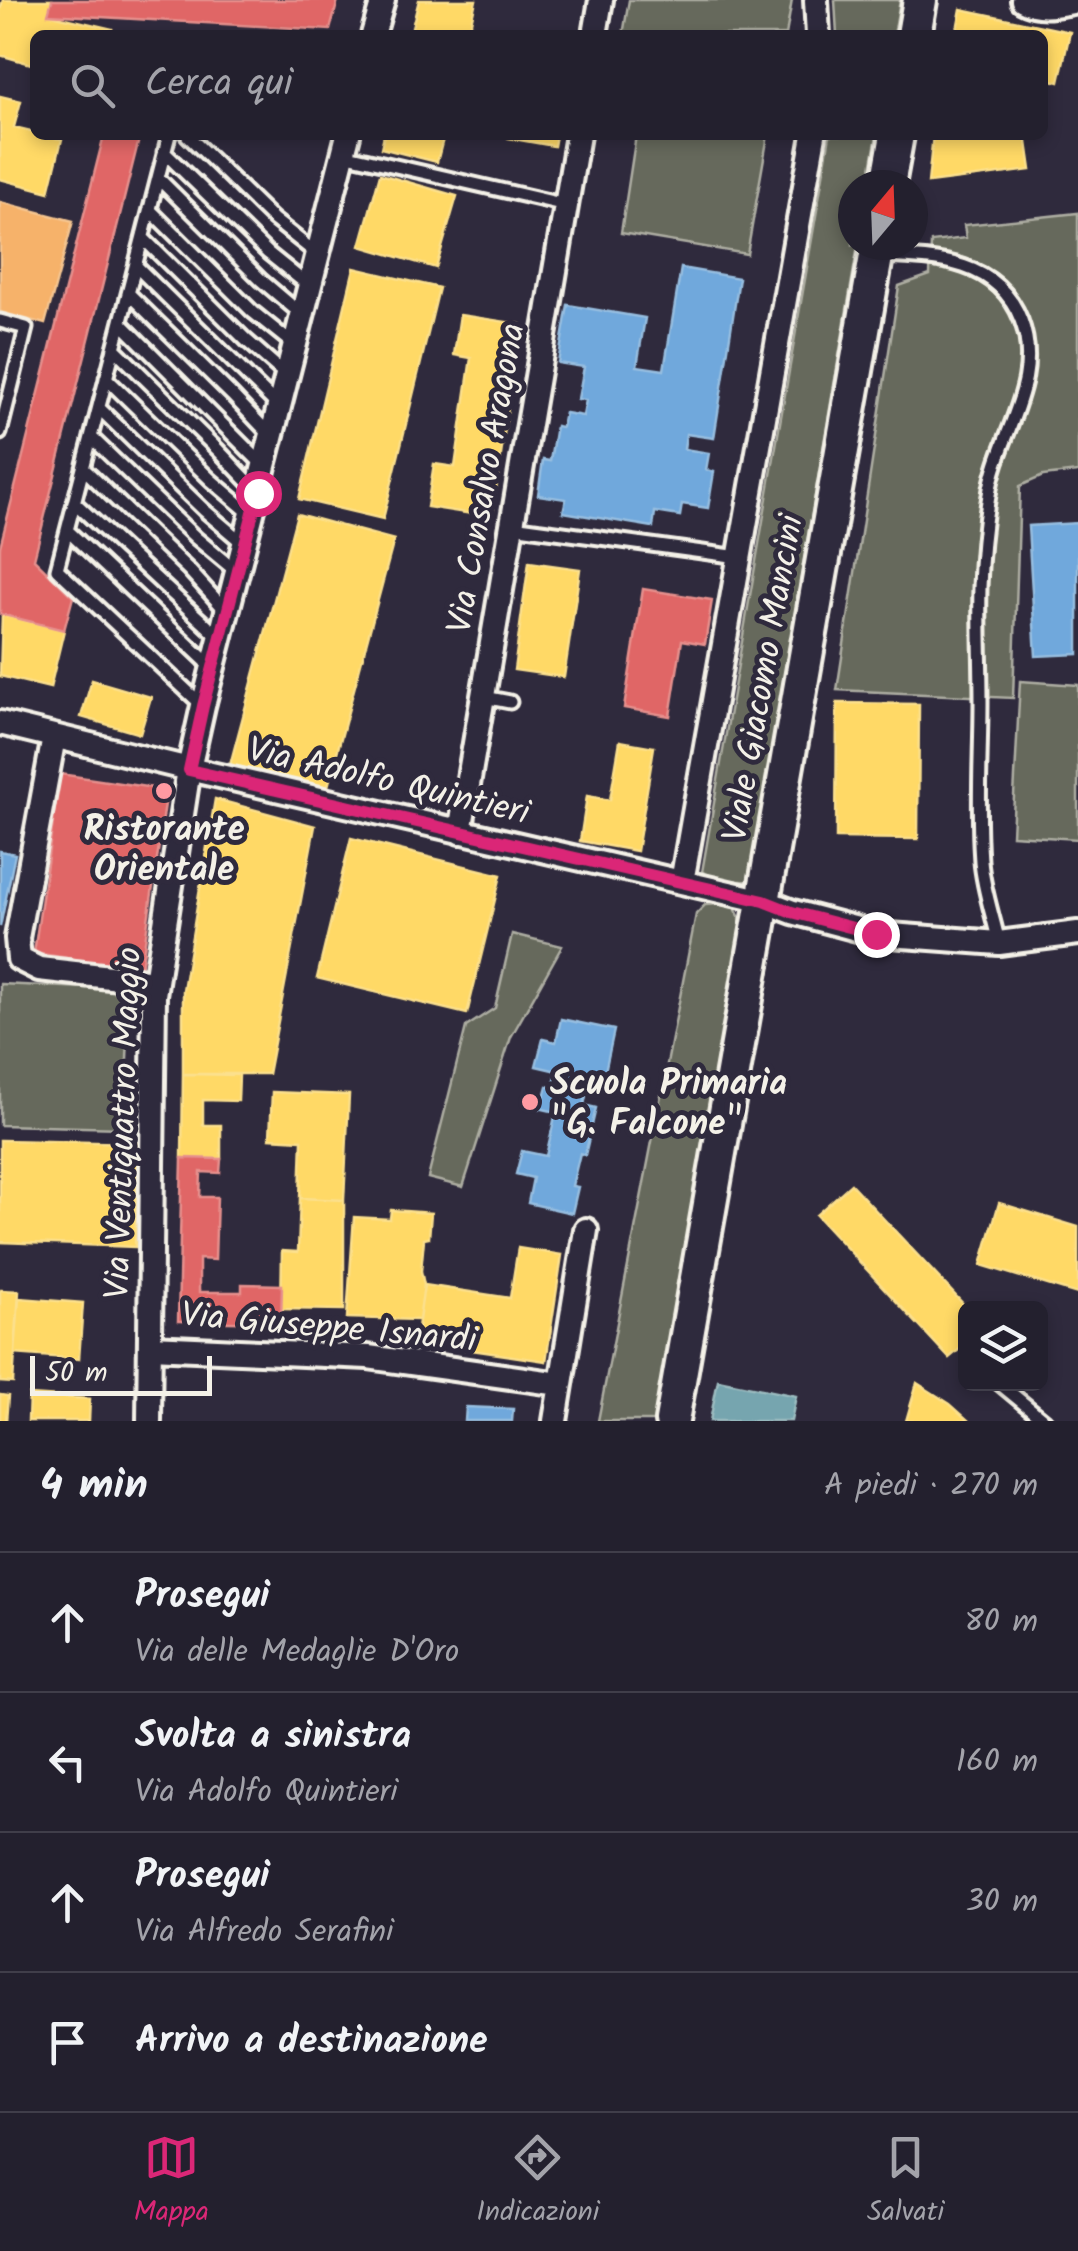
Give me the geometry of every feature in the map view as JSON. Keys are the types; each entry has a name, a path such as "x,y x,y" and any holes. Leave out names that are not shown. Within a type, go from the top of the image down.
{"street":[{"path":"374,30 383,0"},
{"path":"596,30 601,0"},
{"path":"816,0 818,30"},
{"path":"915,30 920,0"},
{"path":"1034,3 1078,1"},
{"name":"Via Consalvo Aragona","path":"460,832 472,721 484,697 577,140"},
{"path":"682,882 813,140"},
{"path":"891,170 896,140"},
{"name":"Via Ventiquattro Maggio","path":"148,1421 156,982 189,770 203,706 345,144"},
{"name":"Viale Giacomo Mancini","path":"672,1421 875,260"},
{"name":"Via Adolfo Quintieri","path":"0,723 764,901 876,934 999,943 1078,933"},
{"path":"54,737 17,938 19,959 39,969 156,982"},
{"path":"556,1421 586,1230"},
{"name":"Via Giuseppe Isnardi","path":"151,1347 368,1357 560,1384"}],"lane":[{"path":"168,140 57,568 203,706"},
{"path":"193,140 274,220 317,254"},
{"path":"345,144 566,205"},
{"path":"164,152 268,253 308,286"},
{"path":"158,178 260,280 302,314"},
{"path":"150,210 253,312 294,346"},
{"path":"143,238 287,376"},
{"path":"928,258 968,267 1000,288 1020,318 1028,355 1025,388 989,491 980,584 981,864 999,943"},
{"path":"136,266 279,407"},
{"path":"128,294 272,437"},
{"path":"0,321 26,328 0,434"},
{"path":"121,323 265,466"},
{"path":"114,348 218,450 255,504"},
{"path":"106,378 211,480 255,504"},
{"path":"98,408 245,545"},
{"path":"91,436 238,574"},
{"path":"83,468 228,613"},
{"path":"74,502 221,640"},
{"path":"512,526 739,557"},
{"path":"67,530 214,669"},
{"path":"484,697 510,702"},
{"path":"1009,1391 1045,1421"}],"green space":[{"path":"629,0 792,0 787,30 624,30"},
{"path":"835,0 900,0 895,30 837,30"},
{"path":"635,140 767,140 747,254 621,233"},
{"path":"829,140 876,140 871,170 838,170 838,260 855,260 749,881 702,872"},
{"path":"1078,213 1078,472 1043,476 1020,486 1013,698 837,690 899,286 930,275 931,242 966,238 964,225"},
{"path":"1020,681 1078,685 1078,839 1012,835"},
{"path":"705,905 735,908 745,953 664,1421 598,1421 696,914"},
{"path":"512,934 562,946 511,1037 463,1187 428,1178 466,1027 495,1008"},
{"path":"0,984 130,990 124,1128 0,1125"}],"building: Abitazioni":[{"path":"3,0 52,0 48,14 112,29 30,30 30,64 0,55"},
{"path":"419,0 476,0 469,30 411,30"},
{"path":"961,9 1070,32 1059,82 1048,79 1048,30 957,30"},
{"path":"0,96 21,101 14,127 30,131 30,140 62,140 49,192 0,179"},
{"path":"383,140 443,140 437,162 381,148"},
{"path":"520,140 555,140 554,146"},
{"path":"932,140 1027,140 1031,170 928,183"},
{"path":"380,174 457,196 436,268 360,246"},
{"path":"354,268 439,288 383,519 299,499"},
{"path":"460,315 520,324 492,517 427,507 434,464 455,467 471,358 454,355"},
{"path":"297,514 394,540 327,790 230,765"},
{"path":"529,562 580,569 564,677 514,670"},
{"path":"2,615 64,630 50,688 0,676"},
{"path":"92,680 151,697 140,734 81,717"},
{"path":"837,703 919,704 918,839 836,838"},
{"path":"620,741 654,747 637,851 580,841 587,796 610,800"},
{"path":"215,799 315,826 268,1074 183,1074 183,990"},
{"path":"351,838 501,875 467,1014 317,978"},
{"path":"183,1074 239,1075 238,1101 203,1100 203,1125 221,1125 221,1159 182,1158"},
{"path":"272,1092 349,1095 344,1200 300,1198 302,1140 270,1138"},
{"path":"0,1140 138,1143 135,1247 0,1242"},
{"path":"851,1184 960,1301 958,1351 949,1358 816,1215"},
{"path":"300,1198 344,1200 344,1310 281,1309 282,1251 298,1252"},
{"path":"999,1203 1078,1227 1078,1294 981,1265"},
{"path":"391,1210 431,1213 429,1238 424,1239 419,1320 347,1318 354,1217 390,1219"},
{"path":"518,1248 562,1255 546,1361 416,1342 424,1285 510,1298"},
{"path":"0,1290 19,1291 13,1383 0,1382"},
{"path":"19,1298 83,1303 79,1359 15,1354"},
{"path":"917,1383 950,1404 969,1421 906,1421"},
{"path":"0,1395 8,1396 6,1421 0,1421"},
{"path":"29,1395 90,1399 89,1421 28,1421"}],"building: Negozi":[{"path":"52,0 338,0 330,30 48,14"},
{"path":"103,140 139,140 34,559 73,597 64,630 0,614 0,547"},
{"path":"643,589 712,600 705,644 682,640 670,716 624,708"},
{"path":"60,774 167,790 141,969 34,953"},
{"path":"182,1158 221,1159 220,1173 201,1172 200,1197 217,1197 215,1260 199,1259 199,1292 242,1292 242,1284 282,1285 281,1323 178,1321"}],"building: Scuole":[{"path":"681,268 739,278 714,438 686,434 684,449 709,453 706,470 714,472 708,508 682,504 680,516 655,512 653,527 563,512 566,499 538,495 543,460 550,461 556,426 562,427 565,413 583,416 586,400 578,399 584,367 558,363 568,305 645,318 637,366 664,370"},
{"path":"1078,523 1078,654 1036,656 1028,526"},
{"path":"0,851 15,854 0,927"},
{"path":"561,1019 614,1030 604,1076 591,1073 584,1105 596,1108 585,1155 580,1153 572,1186 578,1187 572,1213 528,1203 533,1178 516,1174 522,1151 546,1156 556,1112 530,1106 532,1094 544,1097 547,1086 553,1088 557,1071 536,1066 543,1039 556,1042"},
{"path":"466,1407 513,1409 512,1421 465,1421"}],"building: Sanità":[{"path":"0,202 73,221 45,324 0,312"}],"building: Pubblico":[{"path":"718,1380 796,1396 791,1421 710,1421"}],"place":[{"name":"Ristorante Orientale","path":"164,791"},
{"name":"Scuola Primaria \"G. Falcone\"","path":"530,1102"}],"route":[{"path":"258,493 189,770 764,901 876,934"}]}
